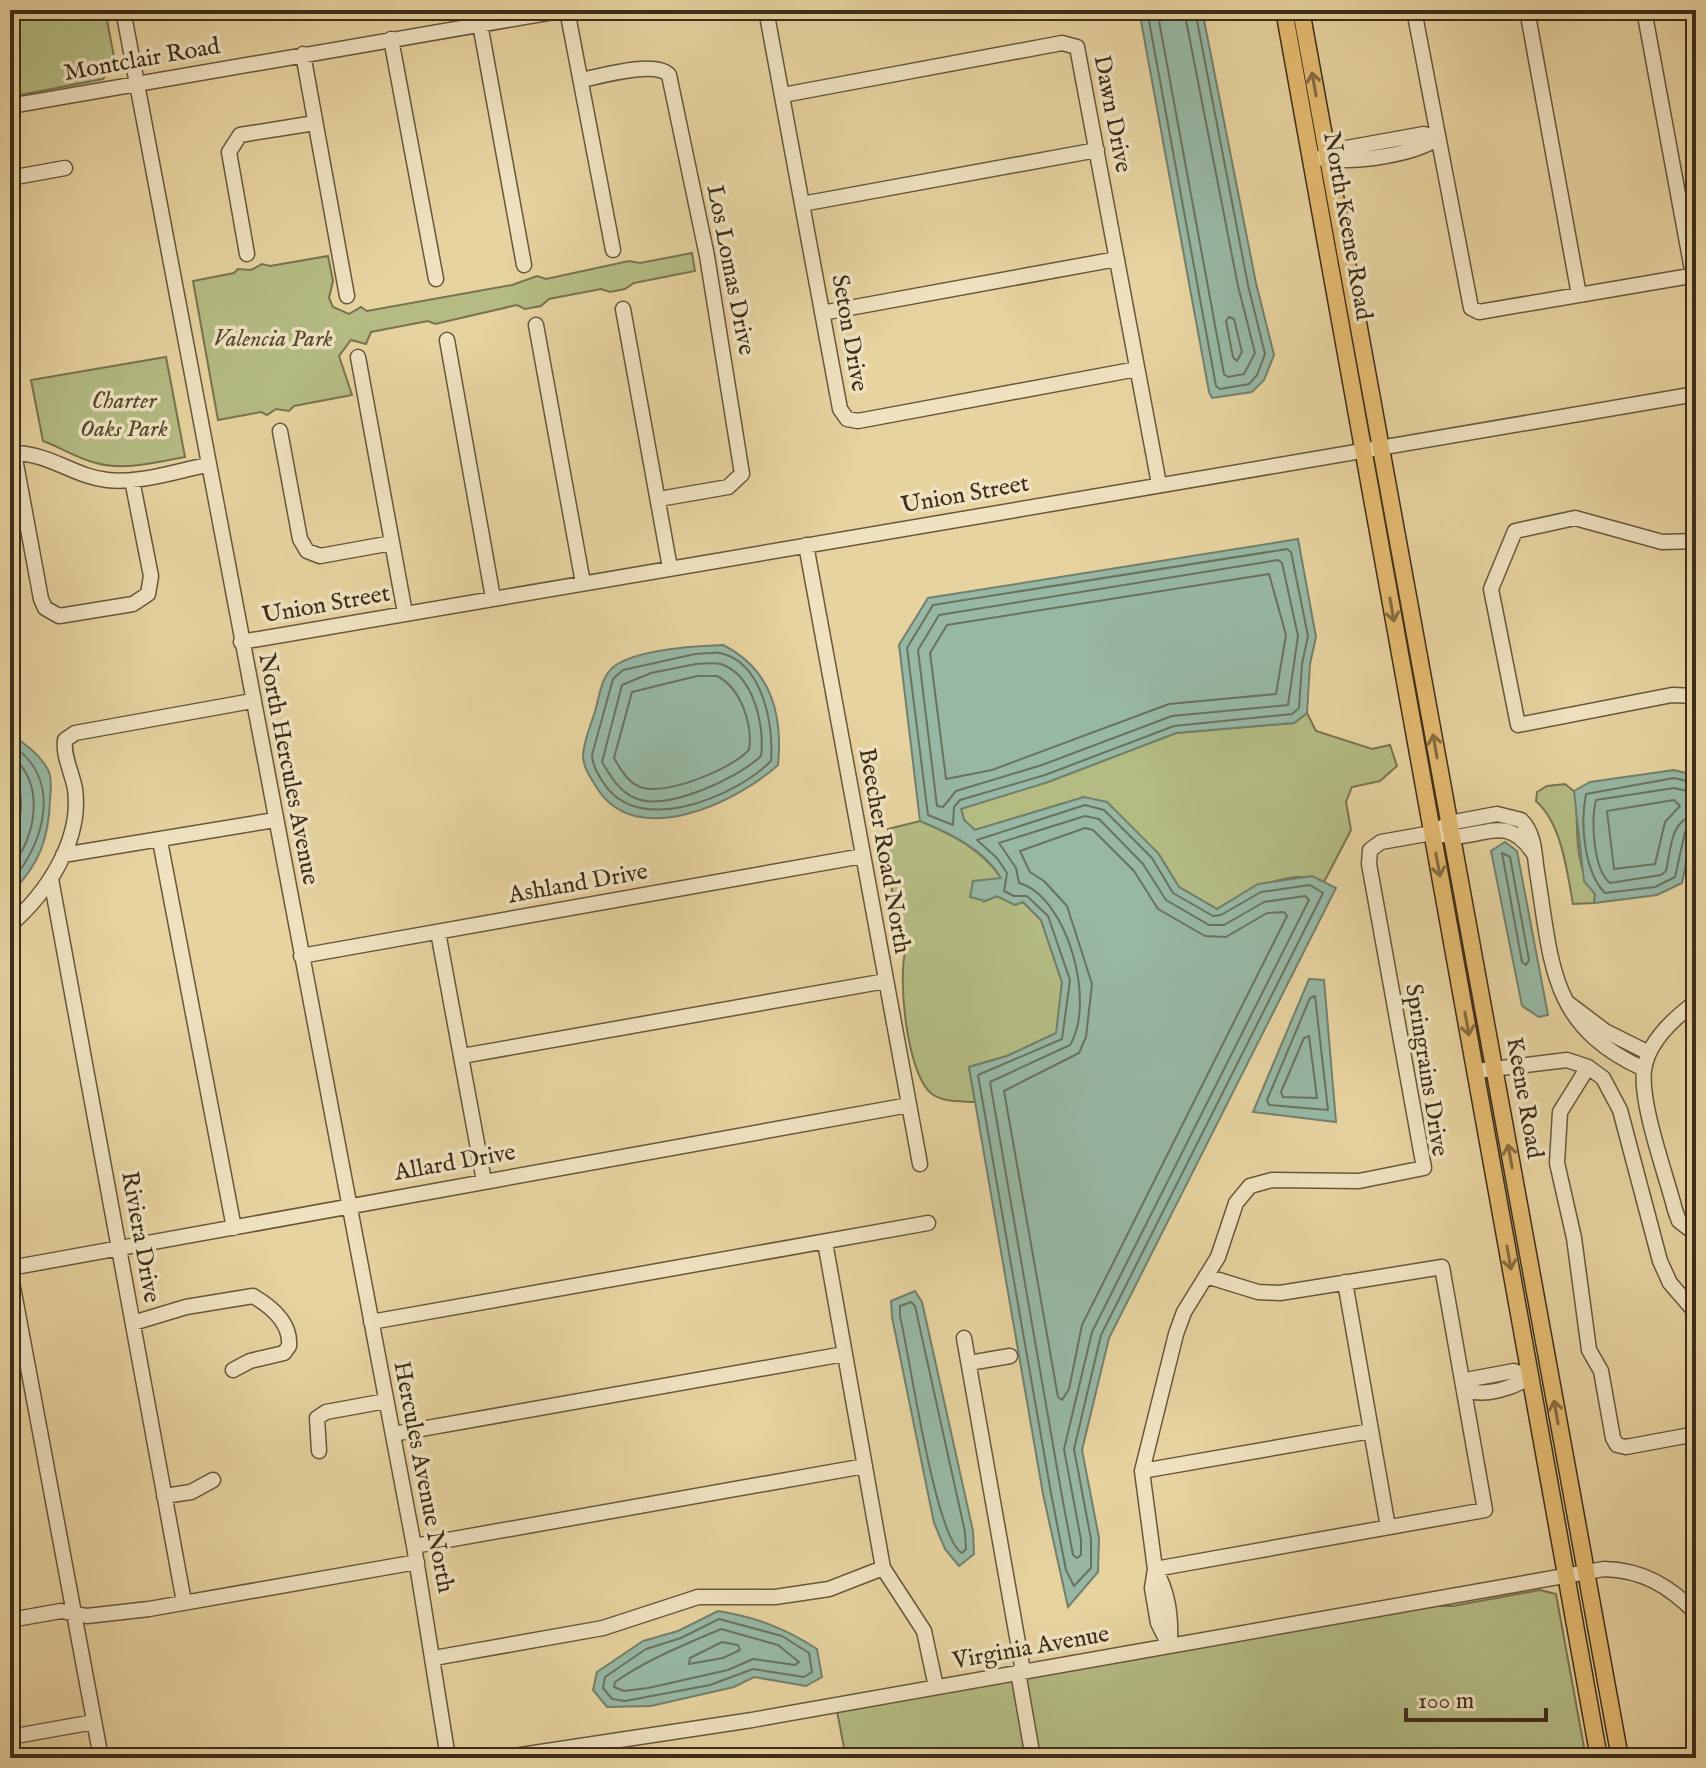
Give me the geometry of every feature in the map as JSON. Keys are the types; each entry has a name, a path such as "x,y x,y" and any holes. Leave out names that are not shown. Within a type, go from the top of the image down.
{"main road":[{"name":"North Keene Road","path":"1284,10 1380,447"},
{"name":"North Keene Road","path":"1301,10 1326,244 1362,450"},
{"path":"1326,244 1341,283 1366,428 1380,447"},
{"name":"Keene Road","path":"1380,447 1617,1758"},
{"path":"1362,450 1376,469 1394,566 1409,608"},
{"name":"Keene Road","path":"1362,450 1599,1758"},
{"path":"1539,1419 1553,1453 1571,1553 1585,1571"},
{"path":"1567,1574 1581,1593 1608,1744 1617,1758"}],"street":[{"name":"North Hercules Avenue","path":"123,10 349,1205"},
{"name":"Montclair Road","path":"10,106 566,10"},
{"path":"566,10 613,250"},
{"name":"Seton Drive","path":"766,10 840,409 852,421 1137,369"},
{"path":"1414,10 1468,303 1479,312 1694,275 1644,10"},
{"path":"1527,10 1579,295"},
{"path":"480,24 524,265"},
{"path":"391,39 436,279"},
{"name":"Dawn Drive","path":"783,95 1067,43 1077,47 1159,484"},
{"path":"303,54 347,296"},
{"name":"Los Lomas Drive","path":"582,80 650,68 664,70 669,75 707,256 742,474 728,487 659,499"},
{"path":"247,254 229,152 232,142 240,135 315,123"},
{"path":"1319,159 1341,149 1424,134 1437,138"},
{"path":"802,204 1097,150"},
{"path":"10,178 65,168"},
{"path":"822,313 1117,259"},
{"path":"623,309 670,568"},
{"path":"536,325 583,583"},
{"path":"447,340 493,598"},
{"path":"358,357 405,613"},
{"name":"Union Street","path":"241,642 1696,394"},
{"path":"280,431 300,539 307,551 320,556 392,543"},
{"path":"132,480 151,576 148,594 133,604 67,616 51,614 41,599 12,453 52,459 106,480 132,480 207,465"},
{"path":"1696,541 1662,542 1575,518 1515,531 1491,589 1518,725 1664,696 1696,696"},
{"name":"Beecher Road North","path":"806,545 920,1164"},
{"path":"10,925 51,879 63,855 75,813 75,788 65,752 65,740 70,736 252,701"},
{"path":"1432,833 1497,814 1515,816 1530,832 1553,963 1568,1003 1581,1029 1611,1053 1644,1069"},
{"path":"63,855 275,820"},
{"name":"Springrains Drive","path":"1169,1645 1170,1620 1164,1586 1155,1569 1142,1471 1176,1334 1184,1312 1218,1257 1236,1203 1250,1186 1272,1180 1359,1181 1424,1168 1368,856 1374,845 1381,842 1432,833"},
{"path":"160,841 234,1228"},
{"name":"Ashland Drive","path":"301,956 863,856"},
{"name":"Riviera Drive","path":"51,879 184,1602"},
{"path":"438,932 484,1181"},
{"path":"462,1056 886,981"},
{"path":"1696,1002 1670,1024 1649,1053 1644,1069 1647,1101 1675,1210 1679,1221 1696,1234"},
{"path":"1568,1003 1618,1038 1649,1053"},
{"path":"1611,1053 1618,1038"},
{"path":"1476,1071 1567,1060 1588,1067 1613,1092 1660,1261 1670,1283 1696,1313"},
{"path":"1588,1067 1560,1112 1557,1163 1574,1238 1589,1350 1601,1371 1613,1438 1617,1445 1626,1447 1696,1434"},
{"name":"Allard Drive","path":"10,1269 909,1105"},
{"name":"Hercules Avenue North","path":"349,1205 417,1562 448,1758"},
{"path":"371,1322 928,1223"},
{"path":"825,1242 883,1568 924,1631 936,1687"},
{"path":"1155,1569 1485,1510 1442,1267 1280,1293 1258,1292 1206,1276"},
{"path":"10,1269 101,1758"},
{"path":"1345,1282 1388,1527"},
{"path":"133,1323 186,1307 253,1296 287,1327 289,1346 284,1353 250,1361 233,1370"},
{"path":"964,1338 1033,1758"},
{"path":"393,1434 844,1354"},
{"path":"969,1363 1010,1356"},
{"path":"1464,1389 1475,1394 1516,1385 1531,1377"},
{"path":"319,1451 314,1429 317,1418 326,1412 386,1401"},
{"path":"1142,1471 1371,1431"},
{"path":"414,1546 865,1466"},
{"path":"164,1496 191,1492 213,1480"},
{"path":"10,1620 61,1611 87,1616 417,1562"},
{"path":"434,1658 613,1626 698,1597 775,1597 829,1589 883,1568"},
{"name":"Virginia Avenue","path":"501,1758 936,1687 1585,1571 1620,1569 1647,1576 1669,1588 1696,1613"},
{"path":"10,1737 94,1722"}],"green space":[{"path":"10,10 105,10 115,62 103,79 10,97"},
{"name":"Valencia Park","path":"692,253 695,271 634,283 625,289 610,292 601,289 549,299 541,306 525,309 517,305 435,324 428,321 371,332 366,344 351,340 339,356 352,395 294,406 289,411 276,409 267,415 261,412 218,420 193,281 234,273 238,269 251,270 262,264 270,266 328,256 333,281 329,298 333,307 349,314 361,307 367,311 512,285 537,276 546,279 629,261 640,263"},
{"name":"Charter Oaks Park","path":"166,357 185,457 140,465 107,465 83,459 43,441 31,380"},
{"path":"1307,713 1316,731 1372,749 1390,745 1397,766 1380,781 1352,787 1346,802 1351,830 1324,882 1311,878 1283,879 1254,889 1217,909 1179,887 1158,853 1084,797 975,830 964,820 961,808 1048,782 1176,733 1294,723"},
{"path":"1565,784 1576,793 1580,859 1595,894 1594,903 1573,904 1558,835 1536,801 1537,792 1547,786"},
{"path":"920,821 966,844 994,869 1002,879 985,901 997,896 1015,905 1023,902 1041,920 1062,982 1057,1033 1007,1056 969,1067 975,1102 948,1100 932,1094 923,1084 910,1047 903,981 906,949 894,925 888,829"},
{"path":"1540,1590 1556,1594 1586,1758 846,1758 837,1711 1428,1606 1453,1606"}],"water":[{"path":"1139,10 1202,10 1256,283 1274,355 1264,380 1252,392 1212,398 1209,392"},
{"path":"1298,539 1316,637 1310,664 1307,713 1294,723 1176,733 1048,782 961,809 964,820 975,830 1084,797 1107,802 1158,853 1179,887 1217,909 1258,884 1312,876 1336,888 1109,1338 1082,1450 1099,1538 1098,1572 1068,1607 1043,1494 969,1067 1007,1056 1056,1033 1062,982 1041,920 1023,902 1015,905 997,896 985,901 970,897 973,881 1001,878 976,851 955,837 920,821 899,645 928,598"},
{"path":"723,645 753,667 770,695 778,728 778,765 738,793 687,814 661,818 636,816 614,807 590,777 583,755 600,690 608,673 616,665 639,655 668,649"},
{"path":"10,734 44,763 49,771 51,787 45,839 28,873 10,894"},
{"path":"1674,770 1694,775 1695,789 1694,816 1682,883 1657,895 1594,903 1595,894 1584,881 1574,791 1590,782"},
{"path":"1505,842 1517,851 1548,1015 1539,1017 1522,1006 1491,851"},
{"path":"1309,979 1324,980 1336,1122 1253,1112"},
{"path":"915,1291 922,1302 973,1531 974,1554 959,1566 945,1549 934,1523 892,1317 891,1301"},
{"path":"718,1611 769,1624 817,1649 822,1677 806,1686 754,1677 734,1687 651,1706 607,1707 593,1690 597,1672 643,1641 678,1631"}]}
